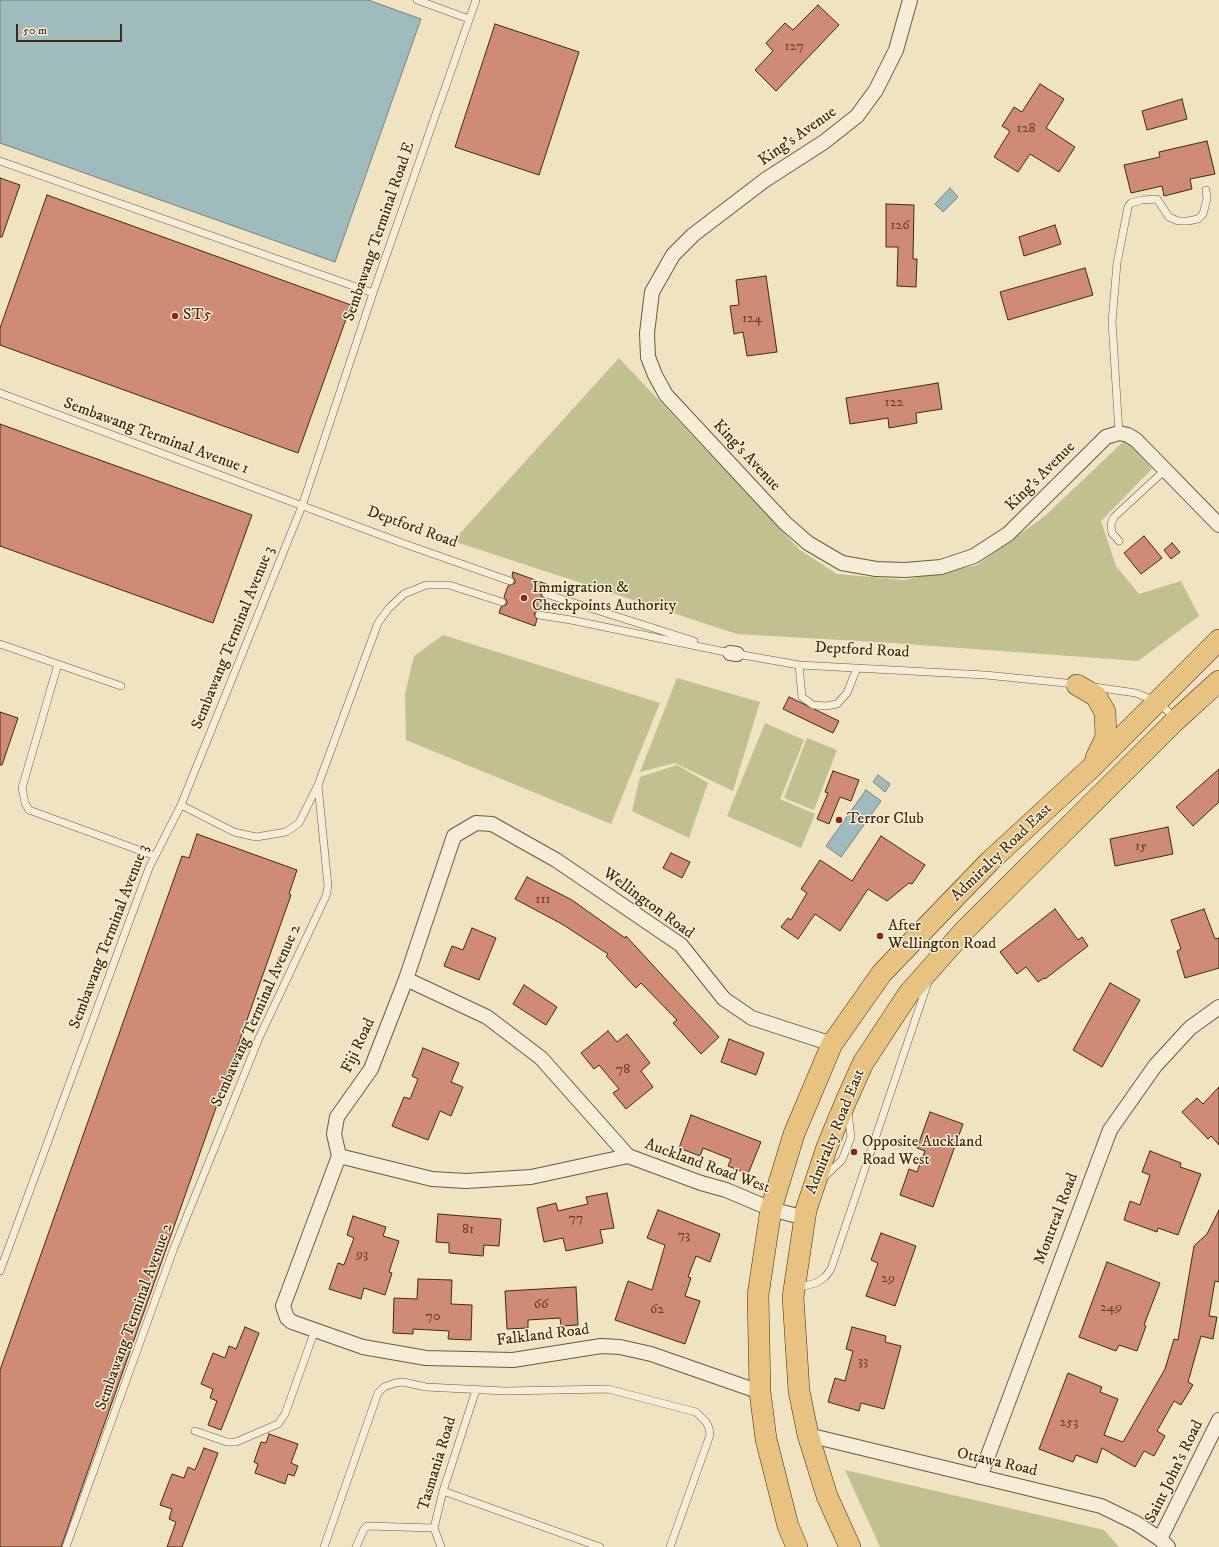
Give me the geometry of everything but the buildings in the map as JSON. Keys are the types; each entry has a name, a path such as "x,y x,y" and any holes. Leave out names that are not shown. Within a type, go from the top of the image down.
{"main road":[{"name":"Admiralty Road East","path":"797,1547 788,1526 766,1439 760,1392 758,1295 771,1209 794,1134 832,1044 882,973 990,861 1091,768 1219,640"},
{"name":"Admiralty Road East","path":"850,1547 827,1496 808,1435 799,1391 793,1297 805,1218 814,1181 846,1100 863,1063 909,993 964,931 1176,720 1219,681"},
{"path":"1076,684 1096,696 1105,712 1106,737 1091,768"}],"street":[{"name":"King's Avenue","path":"910,0 896,50 876,90 857,116 824,142 765,180 693,235 673,255 652,292 646,333 648,357 654,375 666,395 785,523 808,543 842,563 876,569 905,570 941,567 974,556 1008,534 1106,437 1119,433"},
{"path":"1119,433 1128,435 1136,440 1219,525"},
{"name":"Wellington Road","path":"476,824 492,824 556,860 681,945 724,999 752,1018 832,1044"},
{"name":"Fiji Road","path":"339,1156 334,1134 337,1117 371,1069 406,979 454,836 476,824"},
{"path":"406,979 487,1018 541,1058 628,1156"},
{"name":"Montreal Road","path":"980,1477 1110,1130 1155,1066 1190,1028 1219,1007"},
{"name":"Auckland Road West","path":"339,1156 432,1179 466,1181 531,1177 628,1156 701,1183 726,1190 771,1209 805,1218"},
{"name":"Falkland Road","path":"339,1156 285,1298 284,1313 292,1322 363,1347 426,1358 513,1360 601,1346 620,1347 651,1354 760,1392"},
{"name":"Saint John's Road","path":"1164,1543 1219,1420"},
{"name":"Ottawa Road","path":"808,1435 1101,1506 1136,1523 1164,1543"}],"lane":[{"path":"417,0 469,19"},
{"name":"Sembawang Terminal Road E","path":"302,506 373,293 476,0"},
{"path":"0,161 373,293"},
{"path":"1119,433 1112,322 1118,257 1128,206 1142,200 1157,199 1169,217 1178,221 1198,219 1203,214 1207,199 1206,190"},
{"name":"Sembawang Terminal Avenue 1","path":"0,393 302,506"},
{"path":"1119,541 1112,533 1111,524 1114,517 1165,470"},
{"name":"Deptford Road","path":"302,506 402,543 510,580"},
{"name":"Sembawang Terminal Avenue 3","path":"0,1271 146,875 181,805 302,506"},
{"name":"Sembawang Terminal Avenue 2","path":"66,1547 174,1248 259,1038 326,896 328,886 318,785 378,623 389,608 404,594 426,586 449,585 502,602"},
{"name":"Deptford Road","path":"546,594 734,653 799,665 985,675 1076,684 1136,694 1158,702 1176,720"},
{"path":"539,615 571,620 734,653"},
{"path":"0,644 121,686"},
{"path":"58,664 22,788 25,803 29,810 155,856"},
{"path":"799,665 802,697 812,705 826,706 837,704 847,693 857,668"},
{"path":"181,805 234,832 256,837 286,832 300,823 318,785"},
{"path":"795,1288 816,1283 825,1277 831,1269 932,968"},
{"path":"195,1431 227,1442 236,1442 278,1424 284,1414 314,1330"},
{"path":"324,1547 378,1393 384,1387 403,1382 426,1387 476,1390 537,1392 608,1389 696,1412 702,1416 709,1428 710,1435 670,1547"},
{"name":"Tasmania Road","path":"441,1547 434,1528 443,1490 476,1390"},
{"path":"443,1490 600,1547"},
{"path":"356,1547 364,1529 367,1526 434,1528"}],"green space":[{"path":"619,358 800,550 837,574 904,580 977,565 1045,516 1126,439 1152,469 1101,521 1116,566 1139,594 1181,581 1199,616 1138,661 892,643 737,634 453,541"},
{"path":"443,635 660,703 611,824 406,740 405,694 414,656"},
{"path":"677,678 760,702 733,791 675,763 640,772"},
{"path":"765,723 804,740 780,799 815,814 801,848 727,816"},
{"path":"807,738 837,750 814,810 784,798"},
{"path":"677,765 708,783 689,838 632,811 640,777"},
{"path":"845,1470 1104,1530 1119,1547 880,1547"}],"water":[{"path":"0,0 368,0 421,19 335,262 0,143"},
{"path":"950,188 958,197 943,212 935,204"},
{"path":"878,775 890,784 885,792 873,782"},
{"path":"866,790 881,801 841,857 826,846"}],"place":[{"name":"ST5","path":"175,316"},
{"name":"Immigration & Checkpoints Authority","path":"524,598"},
{"name":"Terror Club","path":"839,820"},
{"name":"After Wellington Road","path":"880,936"},
{"name":"Opposite Auckland Road West","path":"854,1152"}]}
